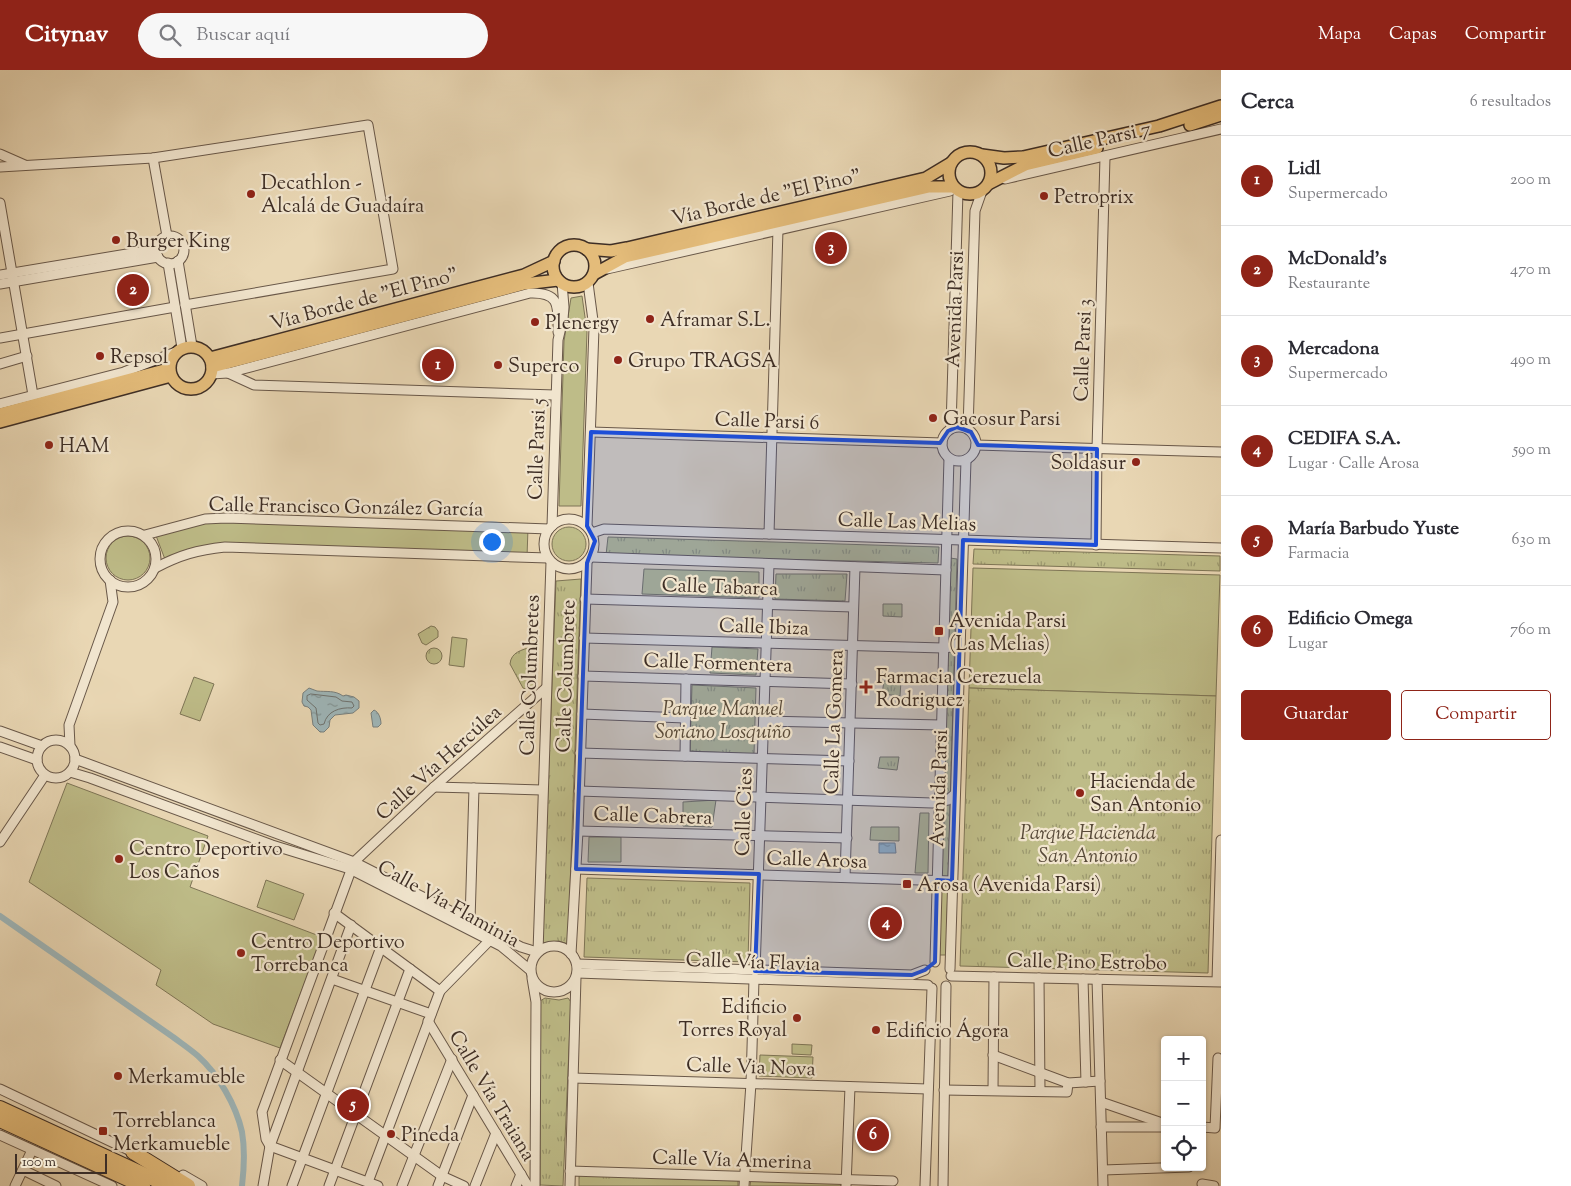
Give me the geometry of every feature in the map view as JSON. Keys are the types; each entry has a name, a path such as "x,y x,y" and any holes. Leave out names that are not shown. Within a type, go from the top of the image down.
{"highway":[{"path":"0,1108 169,1186"},
{"path":"0,1120 138,1184"},
{"path":"133,1152 188,1186"}],"main road":[{"path":"1221,106 1160,126 1023,157 1004,158 969,152 962,154 951,163 949,175 956,189 970,195 1025,165 1160,133 1221,115"},
{"path":"982,155 987,159 992,171 986,187"},
{"name":"Vía Borde de \"El Pino\"","path":"586,249 611,251 627,248 926,178 951,163"},
{"name":"Vía Borde de \"El Pino\"","path":"594,276 625,257 929,187 956,189"},
{"path":"580,246 586,249 594,260 594,276 575,287 560,282 553,267 557,255 567,247 580,246"},
{"name":"Vía Borde de \"El Pino\"","path":"211,366 524,275 554,261"},
{"name":"Vía Borde de \"El Pino\"","path":"211,366 524,284 560,282"},
{"path":"183,349 202,350 211,366 203,385 189,389 178,384 170,372 172,357 183,349"},
{"path":"0,414 170,372"},
{"path":"0,422 170,372"}],"street":[{"path":"0,167 153,158 368,125 393,269 185,305"},
{"name":"Calle Parsi 7","path":"986,187 1009,177 1221,129"},
{"path":"0,154 26,165"},
{"name":"Calle Parsi 3","path":"1096,546 1105,156"},
{"path":"153,158 167,236"},
{"name":"Avenida Parsi","path":"968,429 975,211 986,187"},
{"name":"Avenida Parsi","path":"951,428 956,189"},
{"path":"590,530 594,276 778,229 956,189"},
{"path":"0,203 27,356 38,394"},
{"path":"769,534 778,229"},
{"path":"158,253 160,241 167,236 176,237 183,244 184,251 178,261 185,305 183,349"},
{"path":"0,275 13,277 158,253"},
{"path":"158,253 168,263 183,349"},
{"path":"168,263 178,261"},
{"path":"0,284 13,277"},
{"name":"Calle Parsi 5","path":"550,528 558,332 563,319 564,307 560,282"},
{"path":"228,373 530,293 542,293 553,298 558,308 558,332"},
{"path":"0,338 175,307"},
{"path":"0,404 124,372 183,349"},
{"path":"0,364 27,356"},
{"path":"211,366 254,384 555,395"},
{"path":"962,427 968,429 974,436 976,445 973,454 966,460 960,461 949,458 945,454 942,443 944,434 951,428 962,427"},
{"name":"Calle Parsi 6","path":"591,432 942,443"},
{"path":"976,445 1221,452"},
{"name":"Avenida Parsi","path":"935,962 949,458"},
{"name":"Avenida Parsi","path":"951,972 952,880 966,460"},
{"name":"Calle Francisco González García","path":"145,535 205,519 226,518 550,528"},
{"path":"550,560 544,544 550,528 560,521 567,519 581,522 590,530 595,541 589,560"},
{"name":"Calle Las Melias","path":"590,530 963,540 1096,546 1221,548"},
{"path":"137,531 145,535 156,550 155,568 143,583 128,587 118,585 110,580 102,569 100,560 104,543 111,536 119,532 137,531"},
{"path":"155,568 178,556 201,549 224,547 550,560 565,569 572,569 589,560 946,570"},
{"name":"Calle Columbretes","path":"537,952 550,560"},
{"name":"Calle Columbrete","path":"571,954 589,560"},
{"name":"Calle Cies","path":"744,1181 751,1084 768,564"},
{"name":"Calle La Gomera","path":"845,877 855,567"},
{"path":"110,580 113,602"},
{"path":"70,746 69,726 113,602 128,587"},
{"name":"Calle Tabarca","path":"586,599 854,607"},
{"name":"Calle Ibiza","path":"584,638 944,648"},
{"path":"944,648 952,647 960,642"},
{"name":"Calle Formentera","path":"583,676 852,684"},
{"path":"685,756 686,679"},
{"name":"Calle Vía Hercúlea","path":"352,866 434,787 546,688"},
{"path":"582,714 685,718"},
{"path":"764,721 942,725"},
{"path":"55,740 69,726"},
{"path":"0,731 42,746"},
{"path":"63,741 70,746 75,758 74,766 70,772 61,778 55,778 45,775 41,771 37,760 38,752 46,742 63,741"},
{"path":"0,747 37,760"},
{"path":"580,753 849,761"},
{"path":"75,758 352,866"},
{"path":"70,772 272,845 352,866"},
{"path":"0,842 45,775"},
{"path":"434,787 542,790"},
{"path":"470,921 474,788"},
{"path":"579,791 939,802 948,800 955,794"},
{"name":"Calle Cabrera","path":"578,831 846,838"},
{"path":"1219,982 1221,840"},
{"path":"352,866 262,1112 266,1139 270,1146 378,1186"},
{"name":"Calle Vía Flaminia","path":"352,866 521,947 537,952"},
{"name":"Calle Vía Flaminia","path":"352,866 501,946 531,974"},
{"name":"Calle Arosa","path":"576,869 952,880"},
{"path":"334,913 440,991"},
{"path":"263,1186 270,1146 351,926"},
{"path":"368,1182 440,991 489,941"},
{"path":"535,1186 536,1002 531,974 532,960 537,952 543,948 558,946 566,949 571,954 576,972 570,1186"},
{"path":"292,1186 381,947"},
{"path":"925,1186 930,987 924,978 925,970 935,962 943,963 951,972 946,986 943,1186"},
{"path":"329,1186 410,969"},
{"name":"Calle Vía Flavia","path":"576,972 912,976 925,970"},
{"path":"531,974 541,989 554,993 568,988 576,972"},
{"name":"Calle Pino Estrobo","path":"951,972 994,977 1219,982"},
{"name":"Calle Vía Flavia","path":"755,975 930,987"},
{"path":"993,1090 994,977"},
{"path":"1039,978 1040,1091"},
{"path":"332,979 398,1002 430,1018"},
{"path":"1083,979 1086,1082"},
{"path":"1097,979 1103,1186"},
{"path":"930,987 939,989 946,986"},
{"name":"Calle Vía Traiana","path":"430,1018 452,1059 528,1186"},
{"path":"994,1054 1068,1083 1100,1081"},
{"path":"1206,1127 1215,1128 1218,1058"},
{"path":"402,1186 452,1059"},
{"path":"280,1060 442,1176 464,1186"},
{"name":"Calle Via Nova","path":"573,1078 928,1089"},
{"path":"944,1090 1067,1092 1068,1083"},
{"path":"846,1183 850,1086"},
{"path":"0,1090 169,1167 202,1186"},
{"path":"438,1186 473,1095"},
{"path":"1101,1102 1161,1124"},
{"path":"1101,1127 1161,1125"},
{"path":"475,1186 496,1133"},
{"path":"1,1137 112,1186"},
{"path":"15,1186 32,1150"},
{"path":"1102,1170 1161,1168"},
{"path":"22,1170 56,1186"},
{"name":"Calle Vía Amerina","path":"570,1171 744,1181 846,1183 894,1181"},
{"path":"516,1186 521,1174"},
{"path":"1202,1184 1214,1186"}],"highlighted area":[{"path":"957,427 971,432 978,445 1097,449 1096,545 963,540 952,881 937,880 935,962 925,970 912,975 755,971 759,874 576,869 587,563 595,541 587,526 591,432 940,443 948,431"}],"green space":[{"path":"582,296 587,331 581,506 559,506 564,341 571,298"},
{"path":"205,519 528,528 527,557 225,547 166,562 155,533"},
{"path":"569,527 576,528 581,532 585,537 585,551 581,556 576,560 569,561 562,560 557,556 553,551 552,544 553,537 557,532 562,528"},
{"path":"132,536 144,542 149,549 149,567 144,574 137,579 124,580 116,577 109,570 106,554 109,546 116,539"},
{"path":"608,537 939,547 938,563 606,555"},
{"path":"974,549 1220,556 1220,571 973,564"},
{"path":"950,558 957,559 946,955 939,955"},
{"path":"973,568 1220,575 1216,696 969,688"},
{"path":"644,569 759,572 759,598 642,594"},
{"path":"776,574 847,574 845,601 775,599"},
{"path":"581,579 568,944 559,941 542,943 556,581"},
{"path":"883,604 902,604 902,617 883,616"},
{"path":"431,626 435,627 438,631 438,637 426,645 422,643 418,634"},
{"path":"452,637 467,639 464,667 449,665"},
{"path":"531,647 535,649 534,685 526,689 523,688 510,664 515,654"},
{"path":"712,647 758,649 756,675 710,673"},
{"path":"434,648 442,656 434,664 426,656"},
{"path":"194,677 214,684 200,721 180,714"},
{"path":"884,681 901,681 900,696 882,694"},
{"name":"Parque Manuel Soriano Losquiño","path":"692,685 756,688 754,754 690,751"},
{"name":"Parque Hacienda San Antonio","path":"969,688 1216,696 1208,973 960,966"},
{"path":"880,757 899,757 897,770 878,768"},
{"path":"67,783 208,836 190,887 322,937 280,1048 213,1024 156,985 161,970 29,882"},
{"path":"716,800 712,827 683,826 683,802"},
{"path":"920,813 929,813 928,873 915,873"},
{"path":"871,827 899,827 899,841 870,840"},
{"path":"589,837 621,837 621,862 588,862"},
{"path":"587,878 750,883 748,962 584,957"},
{"path":"266,880 304,894 294,920 257,907"},
{"path":"545,998 559,1000 568,998 571,1002 563,1186 540,1185 540,1001"},
{"path":"792,1044 812,1045 811,1055 792,1054"},
{"path":"760,1055 813,1057 812,1078 759,1076"},
{"path":"579,1173 738,1178 738,1186 579,1186"},
{"path":"751,1179 839,1182 841,1186 750,1186"}],"water":[{"path":"309,688 354,697 359,701 359,708 353,713 335,715 330,720 329,727 324,732 320,732 313,725 311,710 304,706 302,702 303,693"},
{"path":"374,710 381,720 381,724 378,727 373,727 371,713"},
{"path":"879,843 895,843 896,853 879,853"}],"waterway":[{"path":"0,916 173,1037 205,1063 231,1101 239,1122 244,1152 242,1186"}],"place":[{"name":"Decathlon - Alcalá de Guadaíra","path":"251,194"},
{"name":"Petroprix","path":"1044,196"},
{"name":"Burger King","path":"116,240"},
{"name":"Mercadona","path":"831,248"},
{"name":"McDonald's","path":"133,290"},
{"name":"Aframar S.L.","path":"650,319"},
{"name":"Plenergy","path":"535,322"},
{"name":"Repsol","path":"100,356"},
{"name":"Grupo TRAGSA","path":"618,360"},
{"name":"Lidl","path":"438,365"},
{"name":"Superco","path":"498,365"},
{"name":"Gacosur Parsi","path":"933,418"},
{"name":"HAM","path":"49,445"},
{"name":"Soldasur","path":"1136,462"},
{"name":"Avenida Parsi (Las Melias)","path":"939,631"},
{"name":"Farmacia Cerezuela Rodriguez","path":"866,687"},
{"name":"Hacienda de San Antonio","path":"1080,793"},
{"name":"Centro Deportivo Los Caños","path":"119,859"},
{"name":"Arosa (Avenida Parsi)","path":"907,884"},
{"name":"CEDIFA S.A.","path":"886,923"},
{"name":"Centro Deportivo Torrebanca","path":"241,953"},
{"name":"Edificio Torres Royal","path":"797,1018"},
{"name":"Edificio Ágora","path":"876,1030"},
{"name":"Merkamueble","path":"118,1076"},
{"name":"María Barbudo Yuste","path":"353,1105"},
{"name":"Torreblanca Merkamueble","path":"103,1131"},
{"name":"Pineda","path":"391,1134"},
{"name":"Edificio Omega","path":"873,1135"}]}
